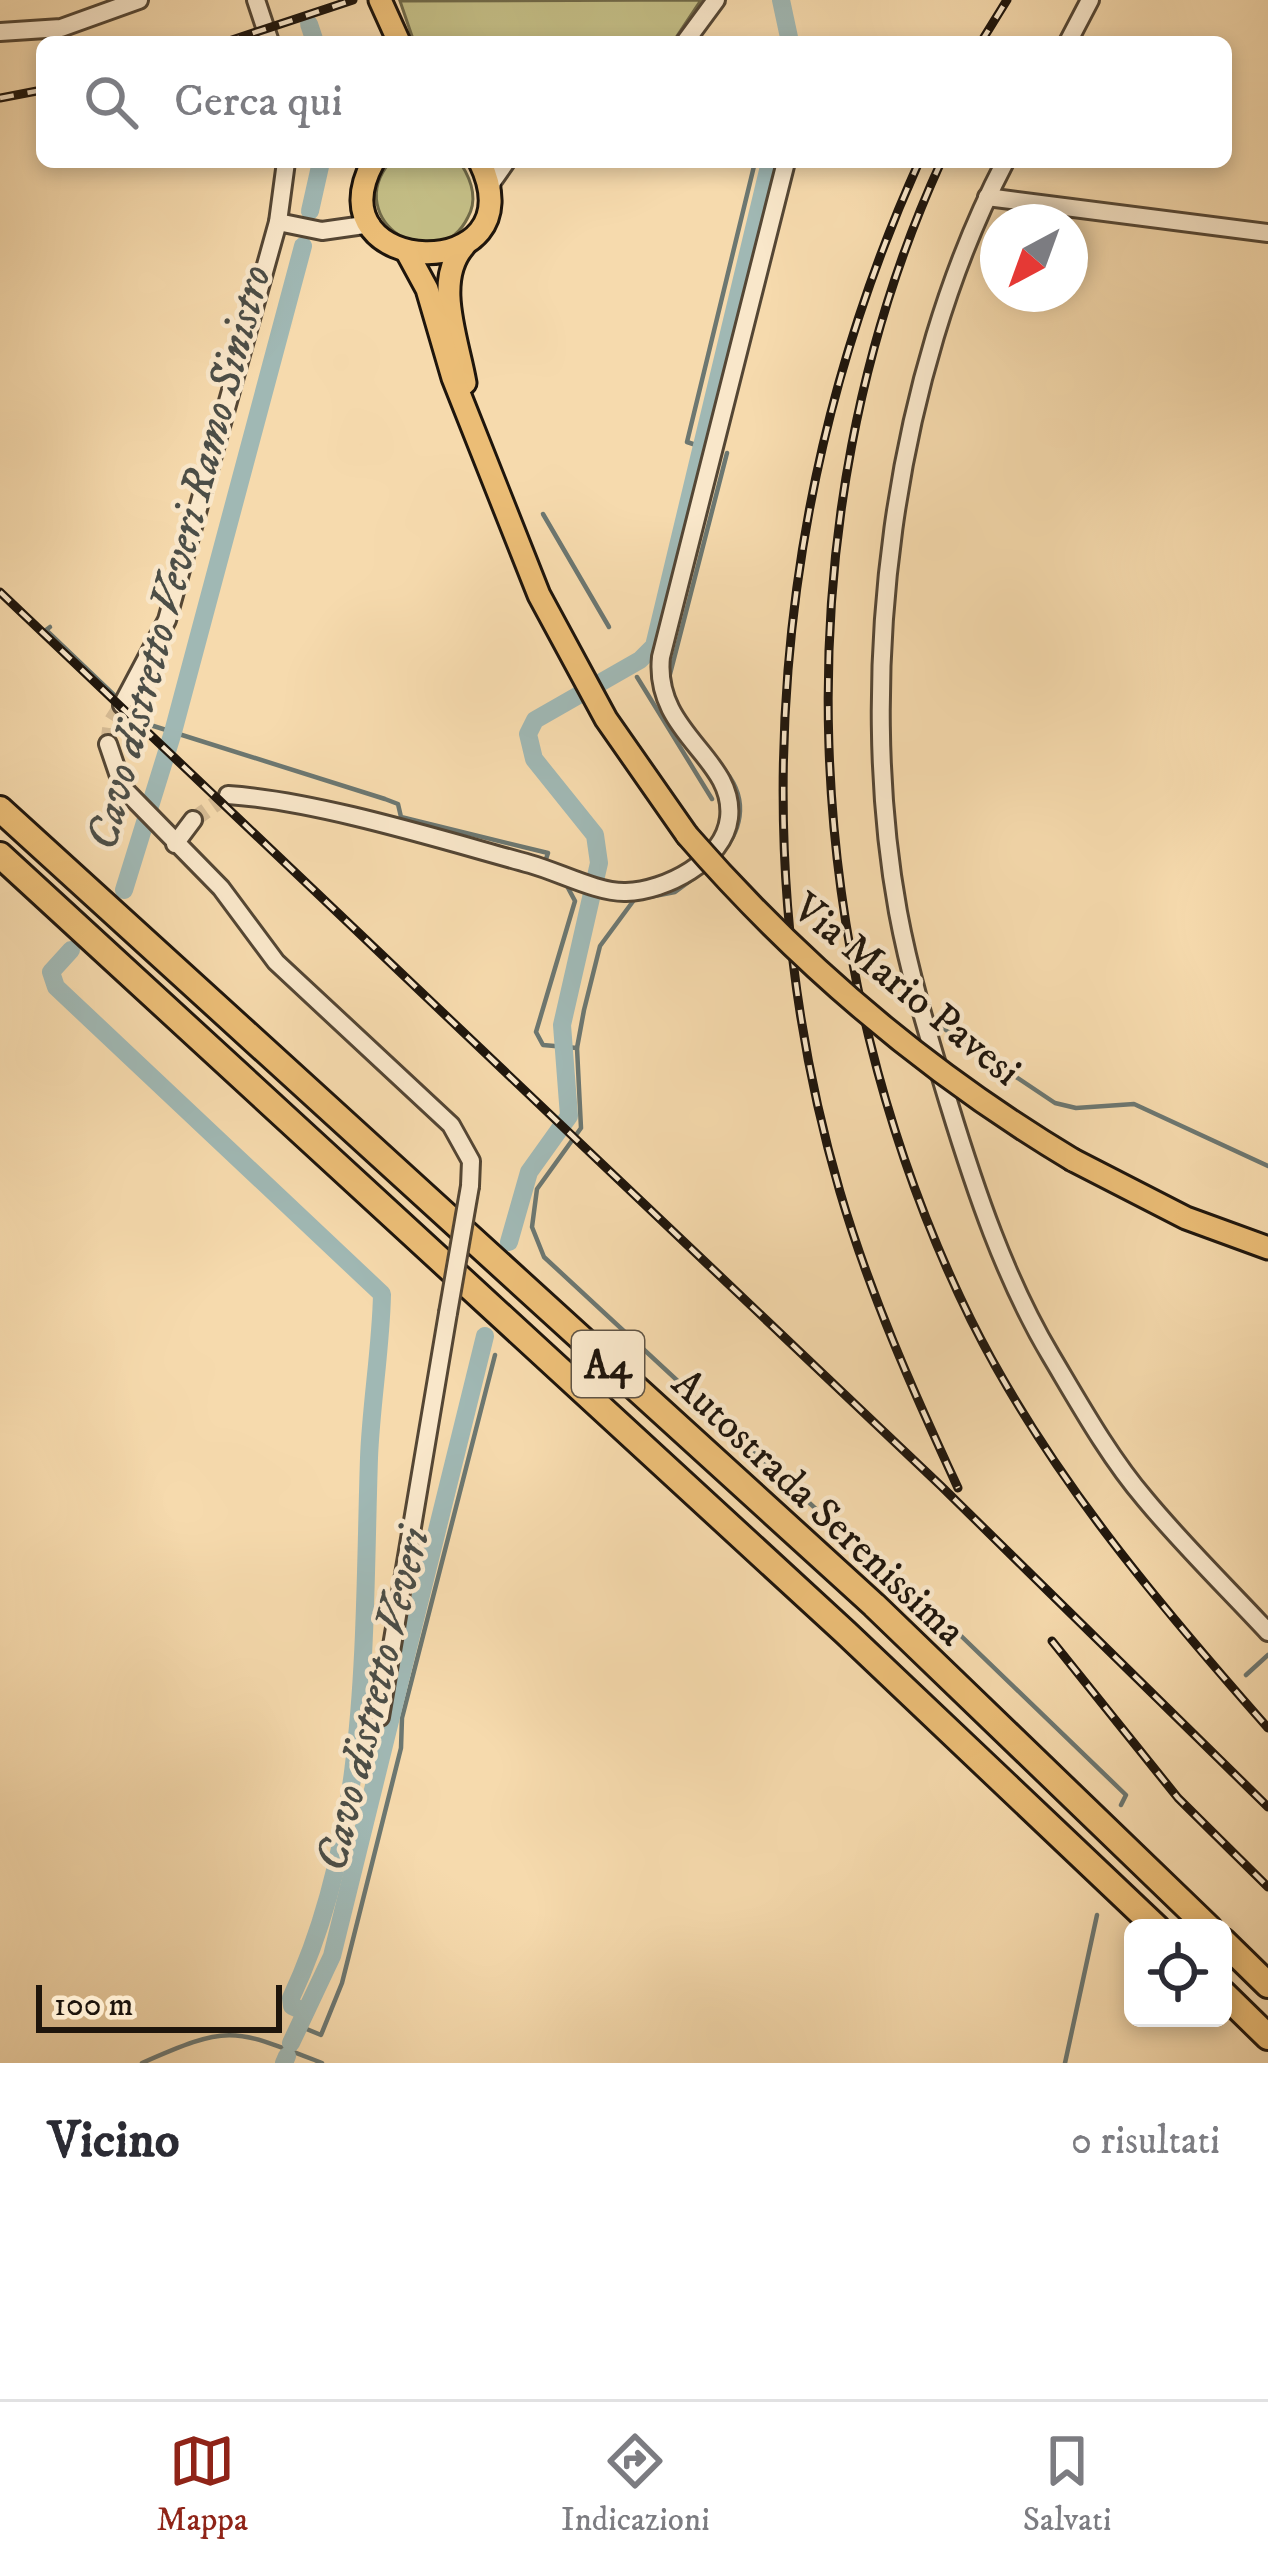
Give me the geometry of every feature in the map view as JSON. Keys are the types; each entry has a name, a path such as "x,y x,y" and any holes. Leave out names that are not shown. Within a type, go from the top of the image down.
{"highway":[{"name":"Autostrada Serenissima","path":"0,809 874,1605 1200,1919"},
{"name":"Autostrada Serenissima","path":"0,855 846,1633 1148,1919"},
{"path":"1232,1950 1268,1985"},
{"path":"1232,2002 1268,2036"}],"main road":[{"path":"380,2 385,36"},
{"path":"380,2 397,36"},
{"path":"371,168 364,187 371,224 393,248 408,254 449,253 467,242"},
{"path":"471,419 449,285 451,265 488,207 489,185 482,168"},
{"path":"408,254 428,289 446,358 471,419"},
{"name":"Via Mario Pavesi","path":"471,419 518,548 589,689 687,835 826,981 936,1070 1073,1160 1186,1218 1268,1248"}],"street":[{"path":"0,32 61,28 140,0"},
{"path":"256,0 268,36"},
{"path":"689,36 716,0"},
{"path":"1071,36 1090,0"},
{"path":"122,705 167,620 278,222 285,168"},
{"path":"488,207 492,182 502,168"},
{"path":"228,795 543,868 621,892 667,886 720,843 728,826 724,785 668,709 658,682 785,168"},
{"path":"1002,168 987,197 914,422 883,622 881,737 898,909 922,1017 977,1197 1048,1352 1142,1497 1268,1632"},
{"path":"987,197 1268,233"},
{"path":"278,222 322,231 371,224"},
{"path":"108,744 112,770 137,806 221,888 295,983 451,1125 471,1161 380,1717"},
{"path":"175,844 193,820"}],"shaded area":[{"path":"701,0 677,36 412,36 400,1"},
{"path":"387,168 463,168 471,183 473,204 454,235 436,244 417,243 385,222 377,204 378,184"}],"waterway":[{"path":"781,0 789,36"},
{"name":"Cavo distretto Veveri Ramo Sinistro","path":"309,24 313,36"},
{"name":"Cavo distretto Veveri Ramo Sinistro","path":"310,211 320,168"},
{"path":"696,445 687,442 754,168"},
{"path":"509,1242 529,1172 569,1116 562,1025 599,863 595,835 534,759 528,734 535,720 640,660 654,646 769,168"},
{"name":"Cavo distretto Veveri Ramo Sinistro","path":"124,890 173,732 303,246"},
{"path":"669,678 727,453"},
{"name":"Cavo distretto Veveri","path":"543,514 609,627"},
{"path":"50,627 46,630 114,695"},
{"name":"Cavo distretto Veveri","path":"637,677 712,799"},
{"path":"137,716 144,723 385,799 398,804 401,817 548,853 545,862"},
{"path":"717,858 740,816 738,794 726,772"},
{"path":"705,870 675,892 634,900 600,946 577,1048 581,1128 537,1189 532,1227 544,1257 843,1534 928,1604 1126,1795 1121,1805"},
{"path":"567,886 575,901 536,1032 543,1045 577,1048"},
{"name":"Cavo distretto Veveri Ramo Sinistro","path":"71,950 51,972 56,987 382,1294 370,1438 357,1733 336,1868 317,1934 291,1998 292,2006 303,2011"},
{"name":"Cavo distretto Veveri","path":"937,1024 1055,1103 1076,1108 1134,1104 1268,1166"},
{"path":"291,2043 332,1956 485,1336"},
{"name":"Cavo distretto Veveri","path":"297,2025 321,2035 342,1983 401,1748 402,1718 495,1355"},
{"path":"1246,1675 1268,1655"},
{"path":"1065,2063 1097,1915"},
{"path":"142,2063 195,2042 232,2035 322,2063"},
{"name":"Cavo distretto Veveri","path":"284,2063 287,2056"}],"tunnel":[{"path":"108,744 111,722 122,705"},
{"path":"193,820 228,795"}],"railway":[{"path":"244,36 353,0"},
{"path":"985,36 1007,0"},
{"path":"0,98 36,91"},
{"path":"917,168 870,285 832,411 804,540 788,670 783,802 790,933 809,1063 840,1192 893,1342 958,1488"},
{"path":"939,168 888,301 852,446 832,594 829,744 842,893 870,1041 913,1183 971,1320 1001,1376 1106,1533 1268,1728"},
{"path":"0,592 941,1486 1268,1807"},
{"path":"1052,1641 1178,1798 1268,1887"}]}
